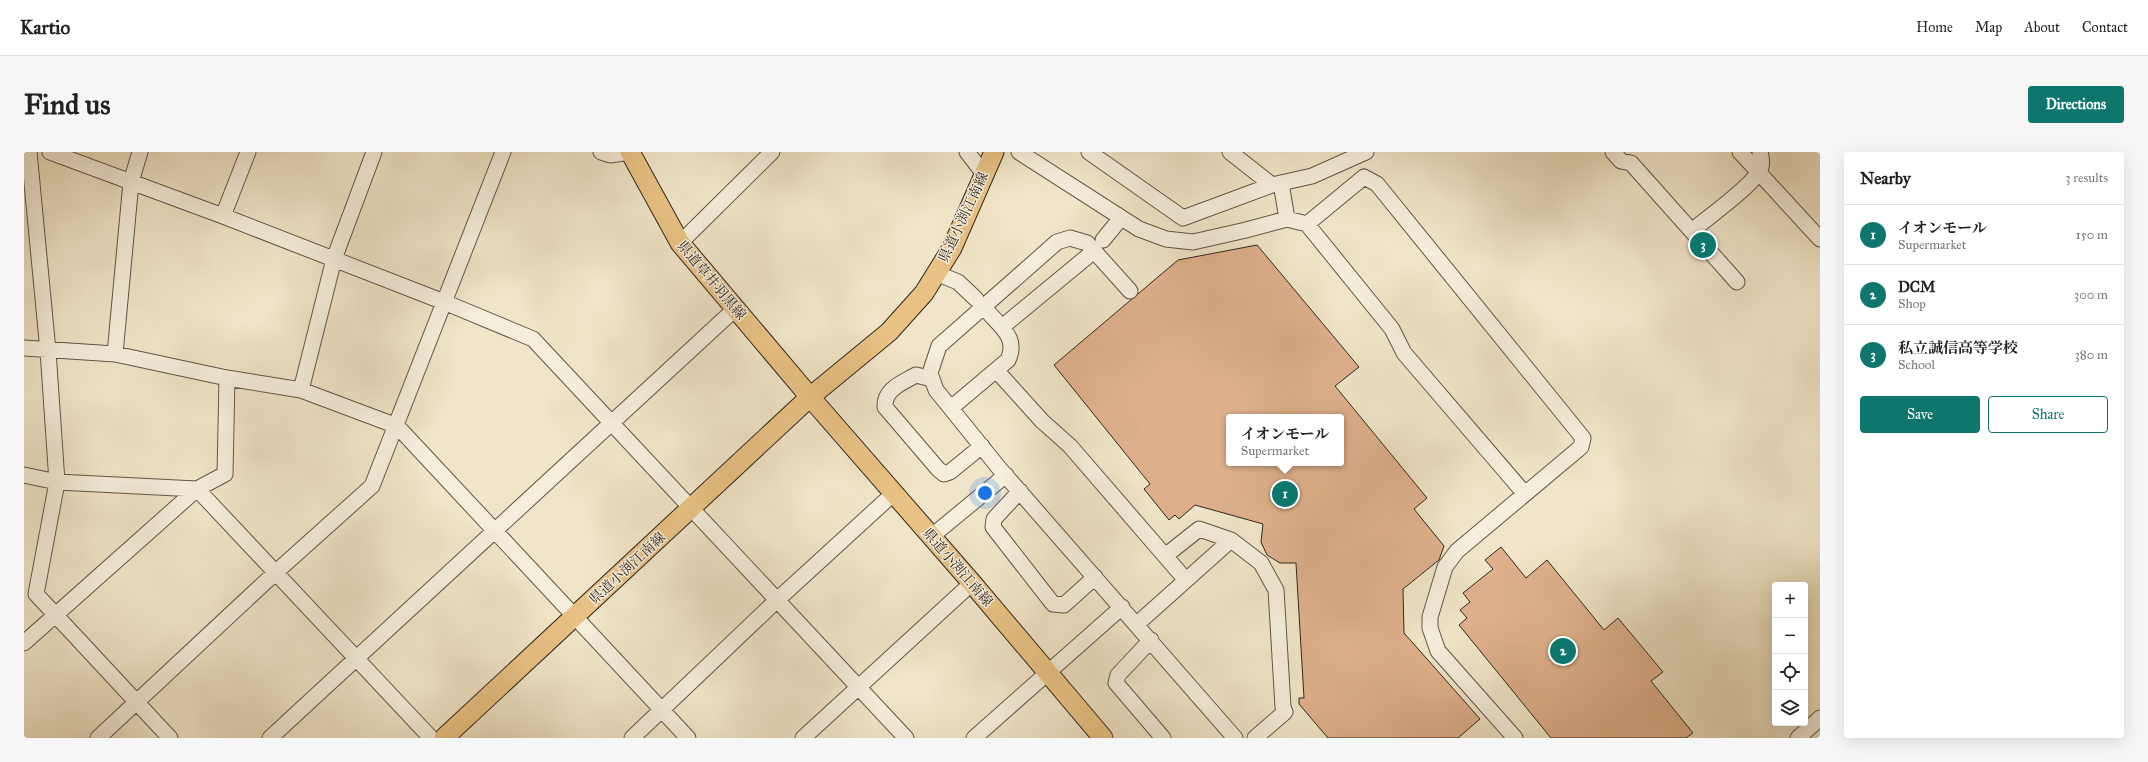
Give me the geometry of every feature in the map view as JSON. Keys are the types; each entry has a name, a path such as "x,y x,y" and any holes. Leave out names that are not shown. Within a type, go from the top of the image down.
{"main road":[{"name":"県道草井羽黒線","path":"630,152 680,243 810,397"},
{"name":"県道小渕江南線","path":"444,738 810,397 889,332 924,293 952,248 994,152"},
{"name":"県道小渕江南線","path":"810,397 932,536 1103,738"}],"street":[{"path":"29,152 48,351 57,482 30,595 56,615 170,738"},
{"path":"50,152 223,216 444,302 533,339 613,422 776,601 906,738"},
{"path":"115,354 131,182 140,152"},
{"path":"223,216 248,152"},
{"path":"301,390 334,259 374,152"},
{"path":"98,738 275,573 372,486 397,426 503,152"},
{"path":"601,152 610,155 630,152"},
{"path":"680,243 772,152"},
{"path":"967,152 984,174"},
{"path":"1020,152 1139,229 1166,239 1193,242 1287,219 1306,224 1392,329 1404,353 1525,494"},
{"path":"1089,152 1183,218 1276,184 1312,176 1366,152"},
{"path":"1613,152 1621,161 1631,162 1737,282"},
{"path":"1740,152 1820,239"},
{"path":"1692,231 1749,184 1759,173 1762,163 1760,152"},
{"path":"1238,154 1276,184 1287,219"},
{"path":"1306,224 1364,177 1377,184 1583,438 1581,447 1457,551 1445,567 1430,617 1430,628 1438,651 1512,737"},
{"path":"1103,240 1121,218"},
{"path":"1130,291 1087,244 1070,238 1057,242 939,346 930,374 936,390 1006,475 1235,738"},
{"path":"1002,327 1088,256"},
{"path":"936,273 958,282 976,299"},
{"path":"270,738 496,532 735,309"},
{"path":"951,408 1008,360 1012,352 1011,340 1002,327 989,313"},
{"path":"24,348 48,351 115,354 227,378 301,390 397,426 688,738"},
{"path":"996,370 1042,421 1070,446 1186,579"},
{"path":"932,379 916,375 891,389 885,399 885,407 938,470 944,474 950,472 982,446"},
{"path":"24,643 197,489 225,474 227,378"},
{"path":"24,475 57,482 197,489 431,738"},
{"path":"932,536 1006,475"},
{"path":"1020,491 994,519 993,527 1053,604 1064,605 1095,577"},
{"path":"632,738 776,601 894,493"},
{"path":"1165,556 1199,529 1231,540 1261,563 1276,590 1283,707 1285,712 1255,738"},
{"path":"1136,624 1231,540"},
{"path":"803,738 972,583"},
{"path":"974,738 1122,607"},
{"path":"1151,640 1118,675 1116,683 1163,738"},
{"path":"1798,738 1820,718"}],"building":[{"path":"1257,245 1359,367 1335,386 1427,498 1414,509 1444,546 1439,560 1403,589 1404,633 1480,719 1458,738 1328,738 1299,704 1299,698 1304,698 1296,563 1280,563 1267,555 1261,542 1263,524 1195,505 1179,519 1175,515 1169,520 1144,489 1150,484 1054,365 1178,260"},
{"path":"1501,547 1526,578 1547,560 1604,630 1618,618 1663,672 1651,681 1693,733 1686,738 1551,738 1459,625 1467,618 1460,610 1470,602 1463,593 1493,569 1485,560"}],"place":[{"name":"私立誠信高等学校","path":"1703,245"},
{"name":"イオンモール","path":"1285,494"},
{"name":"DCM","path":"1563,651"}]}
